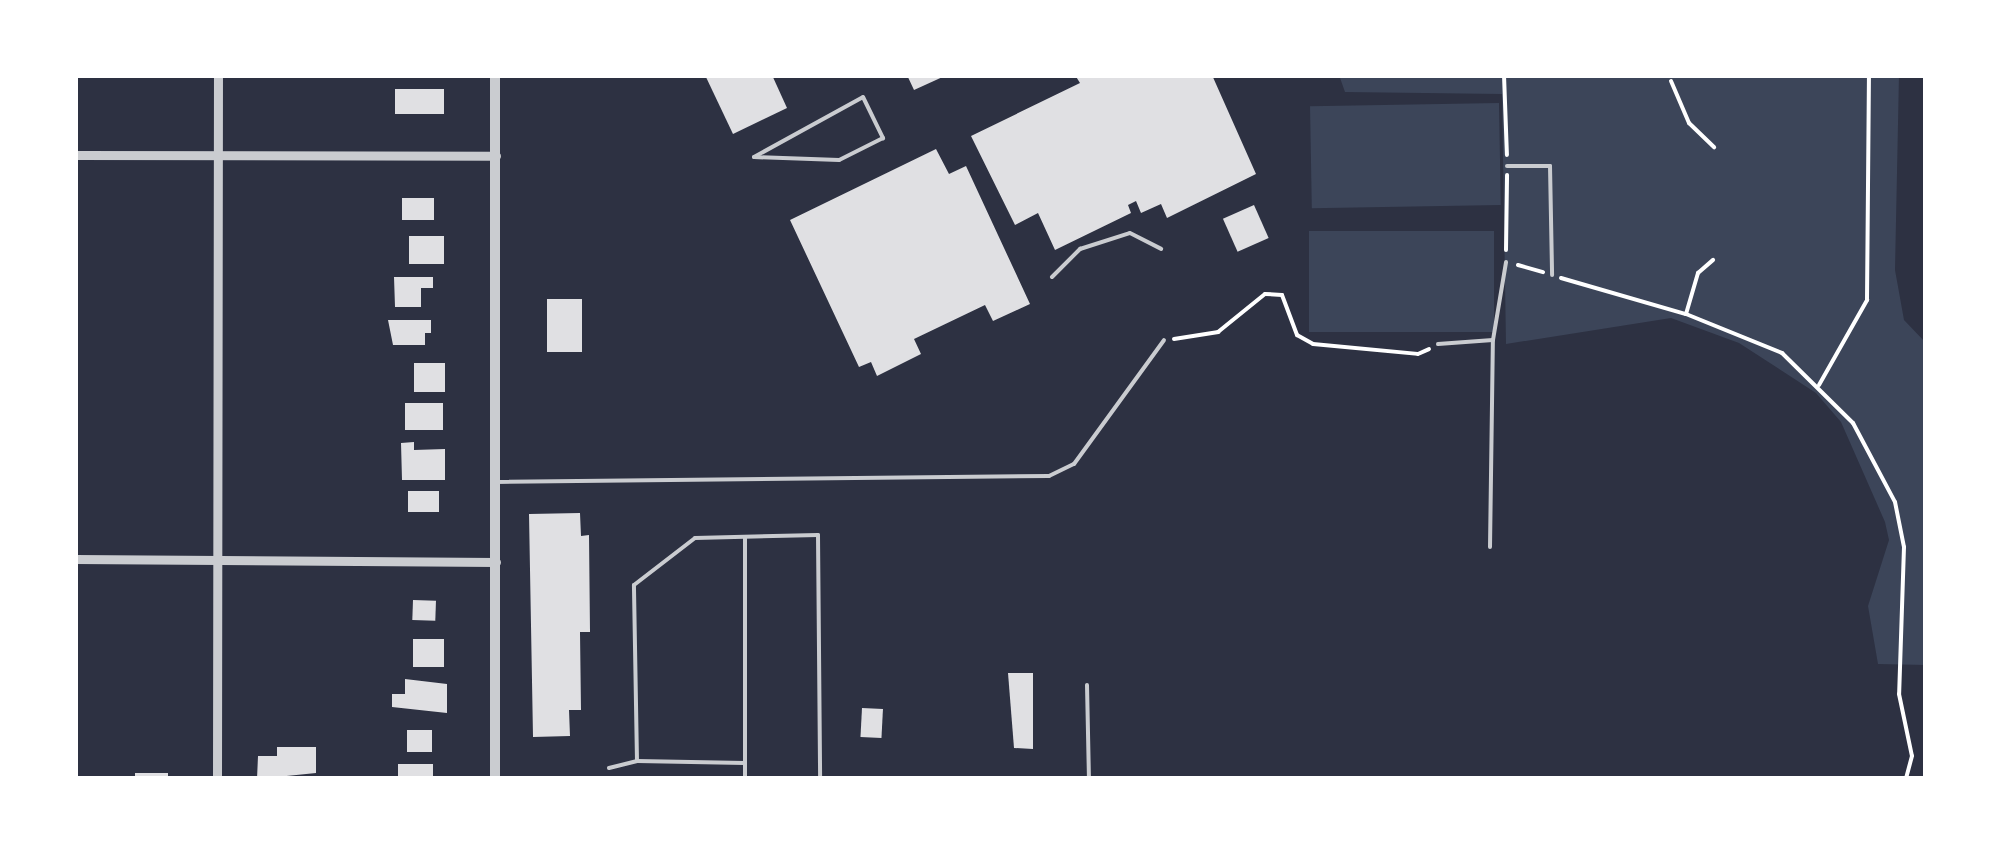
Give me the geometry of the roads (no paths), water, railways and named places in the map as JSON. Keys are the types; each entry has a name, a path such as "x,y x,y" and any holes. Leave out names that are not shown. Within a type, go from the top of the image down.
{"street":[{"path":"216,779 218,75"},
{"path":"495,75 496,779"},
{"path":"75,155 496,156"},
{"path":"75,559 496,562"}],"lane":[{"path":"864,97 883,138 839,160 754,157 864,97"},
{"path":"1507,166 1550,166 1552,275"},
{"path":"1052,277 1080,249 1130,233 1161,249"},
{"path":"1490,547 1493,340 1506,262"},
{"path":"496,482 1048,476 1074,464 1164,340"},
{"path":"1438,344 1493,340"},
{"path":"637,762 634,586 696,538 818,534 820,779"},
{"path":"744,537 745,779"},
{"path":"1086,685 1089,779"},
{"path":"609,768 637,762 745,763"}]}
